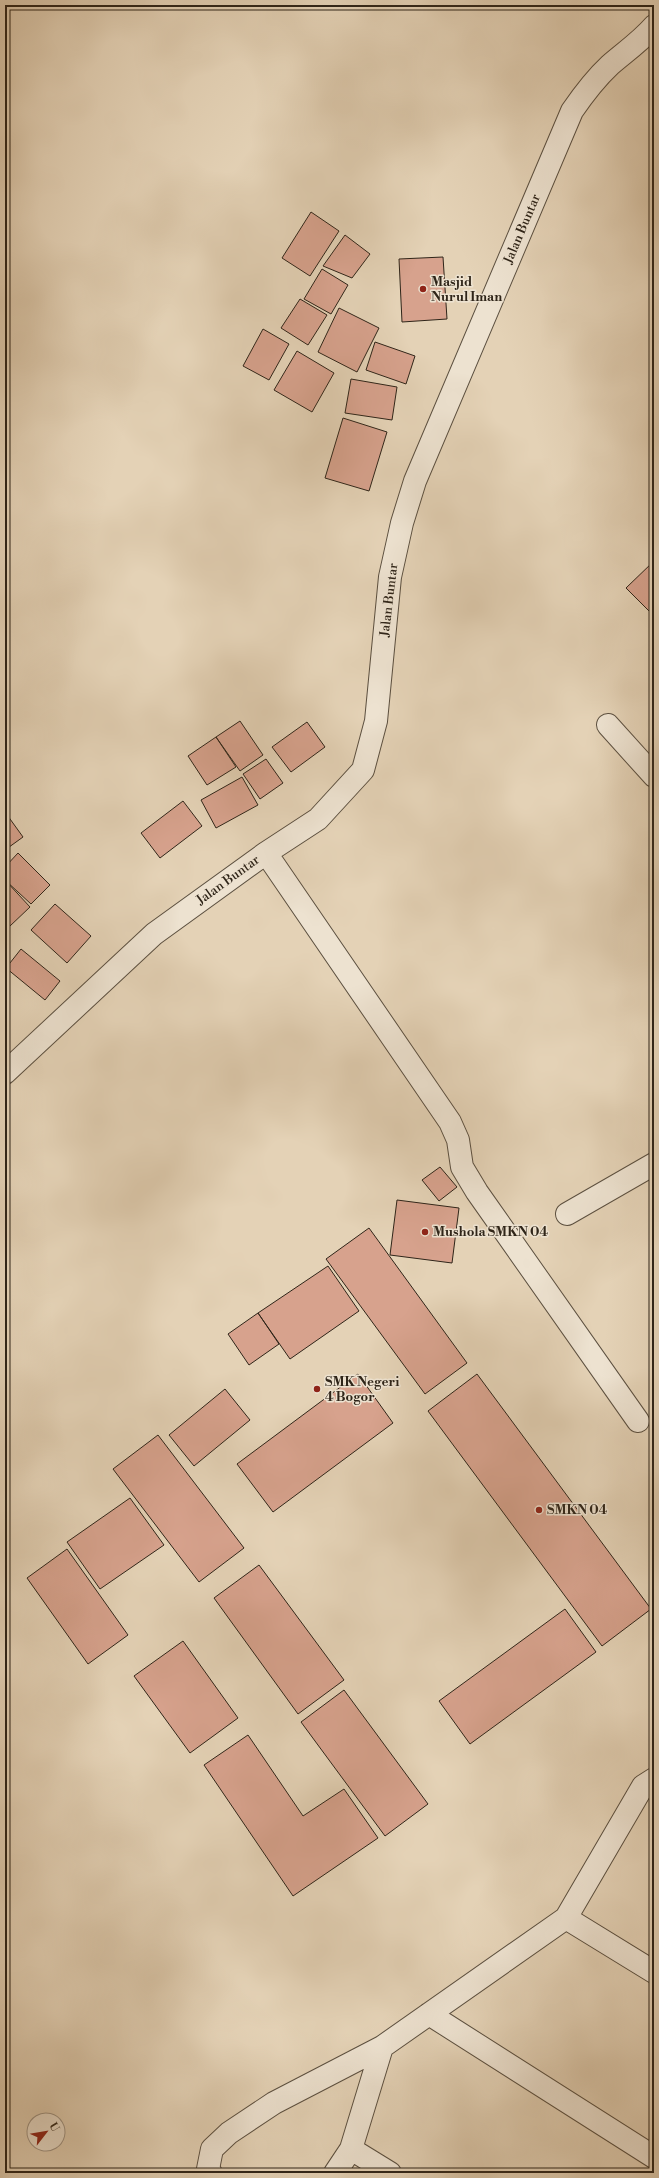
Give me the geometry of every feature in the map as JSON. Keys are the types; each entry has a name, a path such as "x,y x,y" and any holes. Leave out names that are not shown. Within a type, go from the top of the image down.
{"street":[{"name":"Jalan Buntar","path":"5,1073 154,934 266,853 318,819 362,770 376,721 390,577 402,523 415,481 572,111 589,86 610,65 643,39 654,26"},
{"path":"608,725 654,776"},
{"path":"266,853 450,1122 458,1140 462,1166 477,1192 638,1421"},
{"path":"567,1214 654,1164"},
{"path":"211,2173 208,2169 212,2149 229,2134 274,2103 382,2047 566,1918 650,1786"},
{"path":"566,1918 654,1972"},
{"path":"429,2014 654,2157"},
{"path":"335,2173 351,2149 382,2047"},
{"path":"351,2149 390,2173"}],"building":[{"path":"311,212 339,231 310,276 282,258"},
{"path":"345,235 370,254 352,278 323,266"},
{"name":"Masjid Nurul Iman","path":"443,257 447,319 402,322 399,259"},
{"path":"322,269 348,285 331,314 304,299"},
{"path":"300,299 327,315 308,345 281,328"},
{"path":"339,308 379,328 357,372 318,352"},
{"path":"263,329 289,344 269,380 243,366"},
{"path":"375,342 415,356 406,384 366,370"},
{"path":"297,351 334,373 312,412 274,390"},
{"path":"351,379 397,387 392,420 345,413"},
{"path":"343,418 387,432 369,491 325,478"},
{"path":"654,561 654,610 651,613 626,588"},
{"path":"240,721 263,755 240,771 216,737"},
{"path":"307,722 325,747 291,772 272,747"},
{"path":"216,737 236,767 207,785 188,756"},
{"path":"266,759 283,783 260,799 243,774"},
{"path":"242,777 258,805 216,828 201,800"},
{"path":"183,801 202,826 160,858 141,833"},
{"path":"5,812 23,837 5,850"},
{"path":"18,853 50,885 31,904 5,880 5,867"},
{"path":"5,880 30,907 10,926 5,920"},
{"path":"55,904 91,936 67,963 31,930"},
{"path":"21,949 60,981 45,1000 6,968"},
{"path":"440,1167 457,1187 439,1201 422,1180"},
{"name":"Mushola SMKN 04","path":"397,1200 459,1208 452,1263 390,1255"},
{"path":"369,1228 467,1363 425,1394 326,1259"},
{"path":"328,1266 359,1311 290,1359 258,1313"},
{"path":"258,1313 279,1344 249,1365 228,1334"},
{"path":"358,1374 393,1423 273,1512 237,1464"},
{"name":"SMKN 04","path":"477,1374 651,1609 602,1646 428,1411"},
{"path":"225,1389 250,1420 194,1466 169,1435"},
{"path":"158,1435 244,1548 199,1582 113,1469"},
{"path":"130,1498 164,1545 100,1589 67,1542"},
{"path":"67,1549 128,1635 88,1664 27,1578"},
{"path":"259,1565 344,1680 298,1714 214,1598"},
{"path":"565,1609 596,1652 470,1744 439,1701"},
{"path":"183,1641 238,1718 190,1753 134,1676"},
{"path":"344,1690 428,1804 385,1836 301,1722"},
{"path":"248,1735 303,1816 344,1789 378,1838 293,1896 204,1765"}],"place":[{"name":"Masjid Nurul Iman","path":"423,289"},
{"name":"Mushola SMKN 04","path":"425,1232"},
{"name":"SMK Negeri 4 Bogor","path":"317,1389"},
{"name":"SMKN 04","path":"539,1510"}]}
